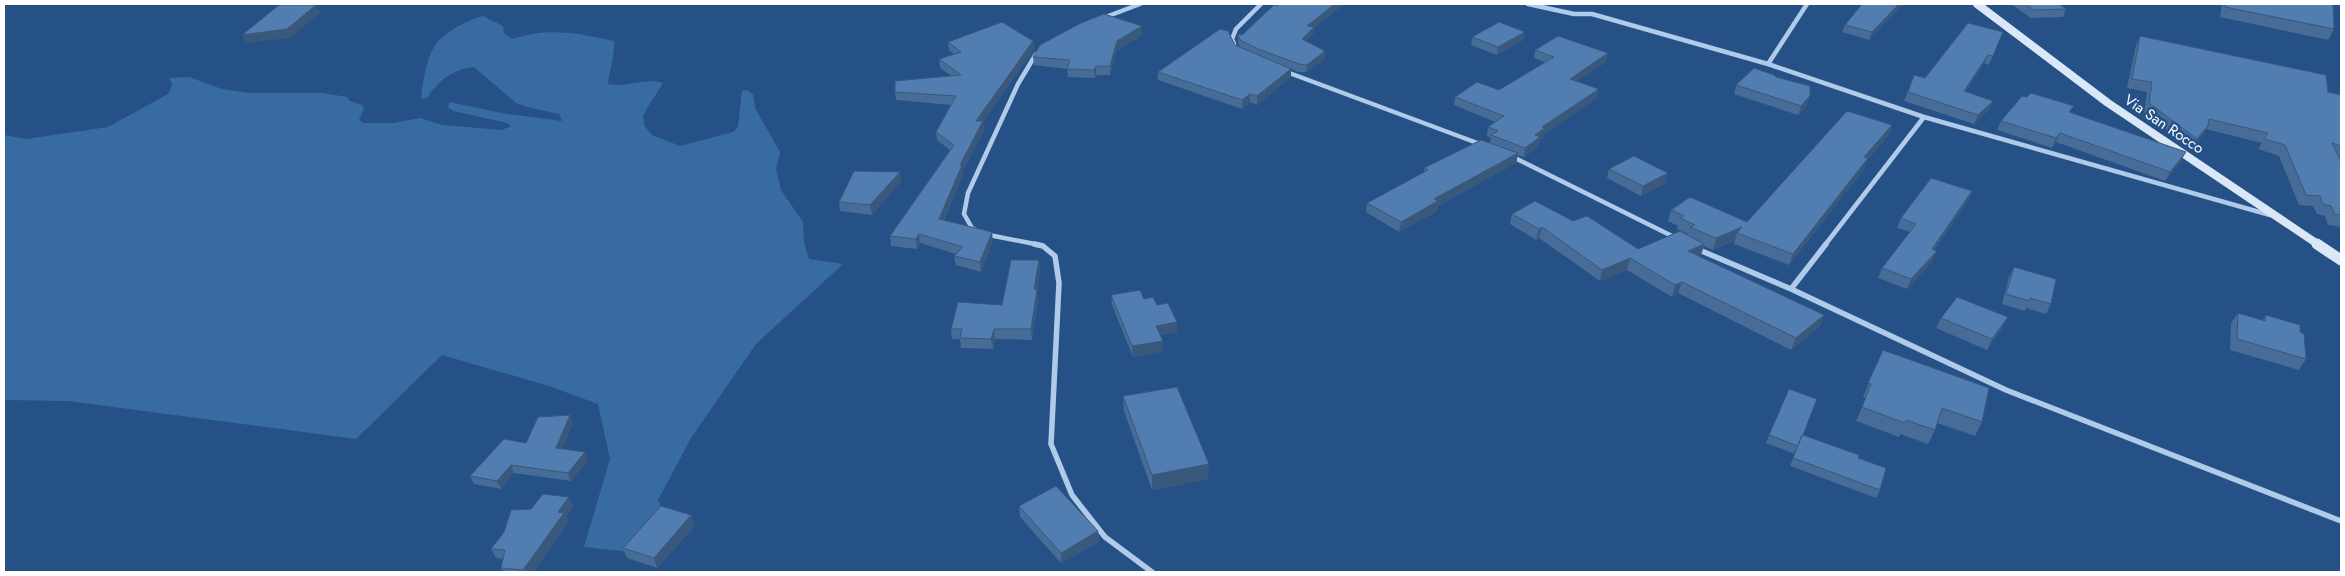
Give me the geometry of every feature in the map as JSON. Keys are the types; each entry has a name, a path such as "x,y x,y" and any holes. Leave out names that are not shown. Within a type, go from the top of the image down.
{"street":[{"path":"1098,20 1140,4"},
{"path":"1237,50 1232,39 1236,29 1261,4"},
{"path":"1528,4 1574,14 1592,14 1768,64 1924,117 2280,218"},
{"path":"1768,64 1774,58 1807,4"},
{"name":"Via San Rocco","path":"1977,4 2108,103 2341,260"},
{"path":"1038,50 1018,84 968,193 964,214 972,228 992,237 1043,246 1055,256 1059,283 1051,444 1072,495 1105,537 1152,572"},
{"path":"1281,70 1484,145"},
{"path":"1790,289 1924,117"},
{"path":"1501,152 1682,241"},
{"path":"1690,246 1790,289 2006,390 2341,521"}],"shaded area":[{"path":"483,16 503,26 504,33 512,39 538,33 563,32 614,41 608,84 622,85 650,81 663,83 643,115 644,125 652,135 680,146 733,132 738,127 742,91 747,90 753,94 755,108 780,152 776,169 781,190 803,222 804,242 809,259 843,264 756,344 691,438 658,500 665,515 629,552 584,547 610,459 598,404 549,386 442,355 356,439 68,401 4,400 4,135 26,139 108,127 168,94 172,85 169,78 189,77 222,89 249,93 322,93 347,97 350,101 362,105 364,109 359,119 363,123 393,123 420,118 442,125 502,130 511,126 507,123 453,111 448,107 450,102 501,113 562,121 559,114 516,103 474,67 459,70 447,76 427,98 421,99 423,80 434,47 443,37 456,28 470,20"}],"building":[{"path":"1275,4 1276,6 1279,4 1335,4 1307,26 1314,27 1302,39 1325,51 1307,65 1299,64 1258,49 1240,40 1238,34 1242,35"},
{"path":"1862,4 1899,4 1872,32 1845,25"},
{"path":"2026,4 2059,4 2066,9 2034,10"},
{"path":"2226,4 2333,4 2334,29 2225,7"},
{"path":"279,5 316,5 287,29 242,35"},
{"path":"1104,14 1142,26 1117,41 1110,66 1096,66 1094,70 1067,69 1070,60 1033,57 1040,45 1081,23"},
{"path":"1002,22 1033,41 976,121 983,121 960,165 962,165 939,219 992,232 980,262 954,256 963,247 919,234 916,239 890,236 954,145 936,132 956,96 895,92 895,81 961,75 939,59 961,52 948,42"},
{"path":"1499,22 1525,32 1498,47 1472,37"},
{"path":"1968,23 2003,32 1993,56 1988,55 1964,91 1993,101 1978,115 1908,92 1914,75 1925,78"},
{"path":"1220,29 1228,31 1235,45 1291,69 1257,96 1250,94 1242,100 1158,72"},
{"path":"1558,36 1608,53 1570,79 1599,89 1542,127 1545,128 1535,135 1540,137 1525,148 1491,135 1498,131 1488,127 1504,116 1455,97 1477,82 1499,90 1554,57 1535,50"},
{"path":"2140,36 2326,75 2328,92 2341,95 2341,146 2332,143 2341,162 2341,215 2335,214 2331,206 2323,204 2320,196 2306,195 2285,145 2264,139 2268,133 2209,119 2208,126 2197,139 2149,103 2152,82 2132,79"},
{"path":"1754,68 1776,77 1810,86 1810,96 1801,106 1736,85"},
{"path":"2031,93 2074,106 2069,112 2186,152 2170,172 2060,133 2056,138 2001,121 2022,96 2027,97"},
{"path":"1847,111 1892,125 1864,157 1868,158 1793,254 1737,233 1742,227 1716,238 1690,227 1695,225 1680,218 1684,216 1671,210 1690,197 1747,222"},
{"path":"1481,140 1518,153 1434,199 1438,201 1401,222 1367,203 1428,170 1424,168"},
{"path":"1634,156 1668,173 1643,186 1609,169"},
{"path":"854,171 900,172 870,205 839,202"},
{"path":"1931,178 1972,191 1932,249 1937,251 1911,279 1882,268 1916,224 1901,218"},
{"path":"1535,201 1573,221 1587,216 1638,249 1680,231 1704,244 1688,251 1824,315 1796,338 1682,282 1675,285 1630,258 1602,270 1542,227 1539,229 1512,214"},
{"path":"1011,260 1039,260 1034,289 1037,289 1031,329 994,329 991,339 960,338 962,329 951,329 958,302 1002,305"},
{"path":"2014,267 2056,279 2051,304 2030,298 2030,301 2006,294"},
{"path":"1140,290 1144,299 1153,297 1157,305 1168,303 1177,322 1156,326 1163,341 1132,346 1111,295"},
{"path":"1957,297 2008,317 1992,339 1941,318"},
{"path":"2238,313 2265,321 2266,315 2300,325 2300,332 2304,334 2306,359 2237,339"},
{"path":"1883,350 1989,388 1982,422 1942,408 1935,430 1906,420 1905,423 1862,407 1871,384 1868,383"},
{"path":"1177,387 1209,464 1152,475 1123,396"},
{"path":"1789,389 1817,399 1803,435 1859,455 1858,458 1886,468 1880,490 1793,458 1798,446 1769,435"},
{"path":"570,415 556,448 585,452 568,473 511,465 497,481 470,476 504,439 526,443 538,417"},
{"path":"1056,486 1098,531 1061,553 1019,506"},
{"path":"543,494 569,497 558,512 564,513 523,570 501,568 505,550 491,549 504,532 511,510 531,509"},
{"path":"661,506 691,515 654,558 623,548"}]}
